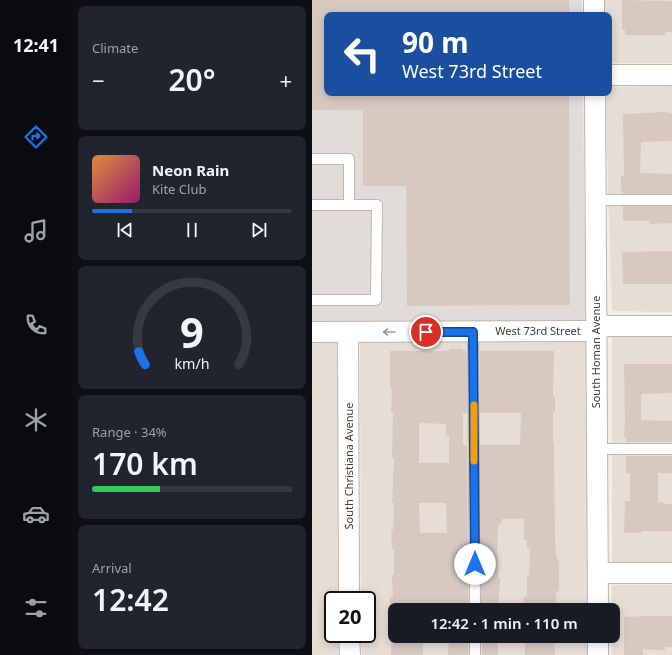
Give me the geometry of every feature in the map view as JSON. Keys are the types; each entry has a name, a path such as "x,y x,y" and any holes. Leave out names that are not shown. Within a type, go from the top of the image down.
{"street":[{"path":"594,0 594,12"},
{"path":"612,75 672,75"},
{"name":"South Homan Avenue","path":"595,96 598,603"},
{"name":"West 73rd Street","path":"312,332 473,332 672,326"},
{"name":"South Christiana Avenue","path":"348,332 349,591"},
{"path":"598,573 672,573"},
{"path":"350,643 350,655"},
{"path":"598,643 598,655"}],"lane":[{"path":"312,159 349,159 349,205"},
{"path":"595,200 672,200"},
{"path":"312,205 377,205 376,300 312,300"},
{"path":"473,332 475,603"},
{"path":"597,449 672,449"},
{"path":"475,643 475,655"}],"shaded area":[{"path":"312,0 582,0 582,12 324,12 324,96 583,96 586,323 312,324"},
{"path":"603,0 672,0 672,63 612,63 612,12 603,12"},
{"path":"672,86 672,312 612,311 605,96 612,96 612,87"},
{"path":"612,336 672,336 672,563 612,563"},
{"path":"360,339 587,339 587,603 388,603 388,643 587,643 587,655 362,655 361,643 376,643 376,591 361,591"},
{"path":"312,340 338,340 338,591 324,591 324,643 338,643 338,655 312,655"},
{"path":"612,585 672,585 672,655 612,655 612,643 620,643 620,603 612,603"}],"building":[{"path":"312,0 569,0 569,12 324,12 324,96 569,96 570,305 407,306 406,186 363,186 363,110 312,110"},
{"path":"622,0 672,1 672,32 665,32 665,35 625,35 625,30 622,30"},
{"path":"672,113 672,141 641,142 640,173 672,174 672,194 623,194 623,191 621,191 621,176 624,176 623,114"},
{"path":"623,206 672,206 672,223 649,224 649,221 623,221"},
{"path":"672,251 672,284 623,284 622,252"},
{"path":"449,349 463,349 463,351 467,351 467,413 463,413 463,445 467,445 468,603 390,603 390,597 393,597 392,575 394,575 394,549 392,549 391,530 393,530 394,503 392,503 394,458 392,458 393,413 391,412 392,389 390,389 390,351 449,351","holes":["419,423 446,424 446,436 449,436 449,463 419,463","419,503 446,503 447,533 420,533"]},
{"path":"480,351 554,351 553,397 555,397 555,412 553,412 553,442 555,539 557,561 559,561 559,591 556,593 556,603 524,603 524,597 527,597 527,575 529,575 530,548 527,548 527,540 524,540 524,519 502,519 501,525 498,525 497,555 498,578 500,578 498,603 481,603 480,445 520,445 521,413 480,413"},
{"path":"624,364 672,364 672,393 641,394 641,420 672,421 672,442 626,442 626,437 624,437"},
{"path":"626,456 672,456 672,473 658,473 658,502 672,504 672,531 641,531 641,533 624,533 625,501 630,501 630,473 626,473"},
{"path":"672,616 672,647 665,647 665,650 643,649 643,655 624,655 624,617"},
{"path":"391,643 423,643 423,655 391,655"},
{"path":"449,643 468,643 468,655 448,655"},
{"path":"482,643 498,643 498,655 482,655"},
{"path":"525,643 554,643 555,655 525,655"}],"slow traffic":[{"path":"474,405 474,461"}],"route":[{"path":"426,332 473,332 475,564"}]}
